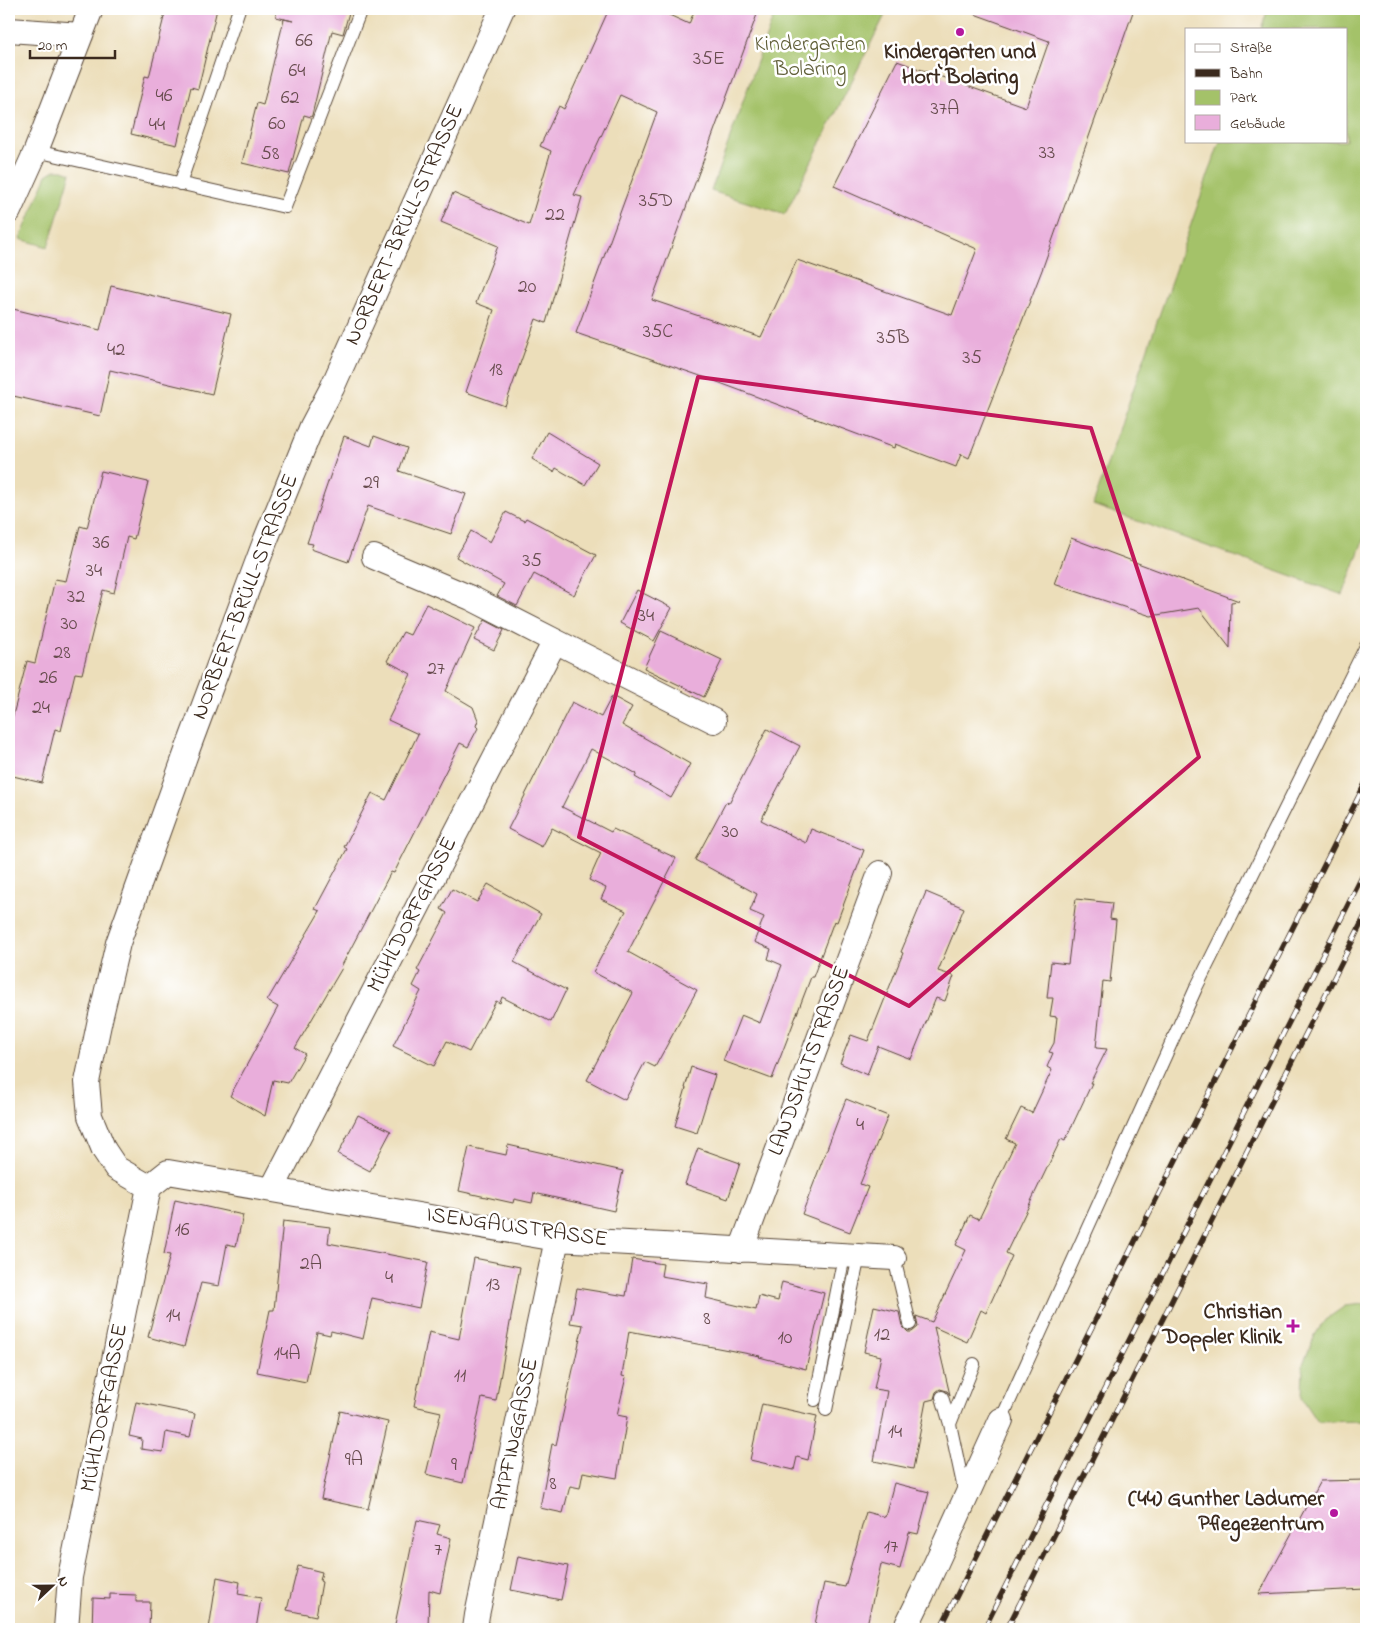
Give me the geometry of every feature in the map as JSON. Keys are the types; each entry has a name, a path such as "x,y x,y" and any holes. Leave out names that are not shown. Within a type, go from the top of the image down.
{"street":[{"path":"9,211 36,151 91,9"},
{"name":"NORBERT-BRÜLL-STRASSE","path":"150,1187 116,1168 104,1150 90,1116 87,1082 118,943 269,530 312,426 332,388 502,9"},
{"path":"9,30 81,35"},
{"path":"374,557 471,598 714,721"},
{"name":"MÜHLDORFGASSE","path":"272,1189 555,641"},
{"name":"LANDSHUTSTRASSE","path":"741,1250 880,873"},
{"name":"ISENGAUSTRASSE","path":"150,1187 168,1172 557,1239 894,1258"},
{"name":"MÜHLDORFGASSE","path":"66,1629 70,1577 150,1187"},
{"name":"AMPFINGGASSE","path":"475,1629 557,1239"},
{"path":"904,1629 922,1594 1001,1420"}],"lane":[{"path":"180,184 239,9"},
{"path":"36,151 285,207 361,9"},
{"path":"1001,1420 1196,988 1366,646"},
{"path":"815,1400 851,1256"},
{"path":"826,1410 851,1256"},
{"path":"894,1258 910,1324"},
{"path":"950,1424 974,1364"},
{"path":"942,1397 966,1496"}],"highlighted area":[{"path":"698,377 1091,428 1199,757 909,1006 579,837"}],"green space":[{"name":"Kindergarten Bolaring","path":"776,9 888,9 785,214 711,191"},
{"path":"1268,9 1366,9 1366,532 1343,595 1093,505 1220,142 1348,142 1348,28 1261,28"},
{"path":"55,170 71,173 48,247 20,239 47,175"},
{"path":"1363,1304 1366,1308 1366,1421 1318,1422 1302,1398 1303,1364 1315,1335 1325,1320 1345,1306"}],"building":[{"path":"166,9 217,9 198,89 191,87 177,145 131,134 145,76 149,77"},
{"path":"277,9 350,9 343,34 332,31 312,115 311,117 304,115 289,174 242,163 257,103 263,105 284,19 293,21 276,17"},
{"path":"609,9 656,9 689,24 695,9 759,9 652,300 761,337 797,260 952,315 977,249 834,186 897,61 1026,107 1049,41 969,12 969,9 1134,9 1042,270 969,458 961,454 956,467 895,444 894,448 712,380 576,333 657,112 620,95 574,195 582,197 546,323 536,319 505,406 466,392 494,310 476,303 498,246 441,222 453,193 529,225 551,151 540,146 559,106 564,109"},
{"path":"111,286 231,314 212,394 110,370 100,416 9,395 9,308 100,330"},
{"path":"547,432 598,463 585,485 556,468 554,472 532,459"},
{"path":"344,436 371,446 374,436 407,448 399,471 466,494 451,534 368,506 348,562 311,549 313,544 307,543"},
{"path":"101,471 148,482 134,539 127,537 114,593 103,590 82,674 75,673 61,731 55,729 42,783 9,775 9,718 12,719 27,661 35,663 55,579 66,581 80,526 87,528"},
{"path":"506,512 524,521 526,518 596,555 574,595 534,574 517,606 497,596 504,584 456,557 471,531 490,542"},
{"path":"1071,538 1239,601 1231,602 1230,648 1199,608 1151,616 1054,584"},
{"path":"637,590 672,608 654,641 620,623"},
{"path":"426,604 475,628 446,691 473,707 478,720 476,726 478,728 468,747 460,743 394,873 391,872 342,968 295,1048 305,1054 288,1083 273,1080 265,1116 230,1096 278,1007 267,1001 320,911 315,909 347,849 344,847 372,793 386,800 418,734 388,720 411,674 387,661 403,632 410,635"},
{"path":"485,620 504,630 494,650 474,640"},
{"path":"661,631 722,660 704,697 644,668"},
{"path":"612,696 632,707 622,725 690,764 671,798 635,777 637,774 591,749 562,807 611,832 613,829 676,858 628,952 697,990 655,1067 645,1062 625,1100 587,1080 633,993 593,972 626,911 601,899 606,888 589,880 601,853 552,828 542,847 508,829 572,702 601,717"},
{"path":"767,729 800,746 761,820 806,843 811,829 864,850 837,922 834,921 813,977 811,977 772,1079 723,1061 741,1015 760,1023 782,965 768,959 771,949 754,942 764,917 750,911 757,894 695,860 726,802 729,803"},
{"path":"488,884 541,914 514,962 566,990 551,1022 502,997 500,1003 496,1001 469,1052 447,1041 434,1066 393,1046 421,991 413,986 420,972 417,970 447,913 441,909 452,889 477,902"},
{"path":"926,892 964,908 938,971 954,976 945,1001 936,998 911,1059 878,1046 867,1075 840,1063 851,1035 868,1041 903,953 901,952"},
{"path":"1076,899 1112,903 1110,919 1116,920 1110,982 1103,981 1096,1048 1107,1049 1065,1141 1061,1139 1006,1253 1012,1256 986,1313 981,1310 967,1342 934,1327 950,1395 947,1391 940,1389 936,1392 934,1399 926,1401 913,1469 874,1461 887,1391 874,1389 881,1356 864,1352 874,1306 899,1312 902,1326 908,1332 912,1332 918,1327 916,1316 932,1322 966,1250 956,1245 970,1215 979,1219 1015,1143 1006,1139 1021,1108 1032,1113 1052,1070 1047,1067 1053,1053 1049,1052 1054,1043 1057,1017 1050,1016 1053,998 1047,998 1051,962 1068,964"},
{"path":"691,1067 715,1075 697,1133 675,1126"},
{"path":"846,1099 888,1116 860,1184 868,1187 850,1232 802,1214"},
{"path":"358,1115 391,1131 370,1171 338,1154"},
{"path":"508,1145 623,1171 614,1211 534,1193 532,1203 514,1199 513,1203 459,1191 469,1147 506,1155"},
{"path":"698,1148 740,1163 728,1199 685,1184"},
{"path":"175,1200 243,1215 236,1246 227,1244 219,1286 201,1283 184,1347 148,1337 170,1255 164,1254"},
{"path":"283,1221 330,1227 328,1243 428,1262 419,1308 372,1298 363,1339 331,1331 330,1335 317,1332 306,1382 257,1372 270,1310 274,1310"},
{"path":"474,1258 520,1267 496,1401 482,1398 463,1483 426,1474 441,1412 414,1406 429,1332 459,1339"},
{"path":"632,1259 663,1264 661,1276 708,1284 706,1298 756,1310 759,1296 778,1301 782,1282 824,1293 806,1369 760,1356 629,1331 622,1376 626,1377 617,1415 627,1417 617,1478 583,1472 580,1488 570,1486 563,1513 540,1508 552,1444 556,1445 583,1325 570,1323 577,1288 626,1296"},
{"path":"136,1402 195,1414 190,1437 166,1432 163,1452 141,1449 142,1439 129,1436"},
{"path":"762,1404 817,1416 808,1460 797,1457 794,1470 750,1460"},
{"path":"340,1411 388,1422 368,1509 321,1499"},
{"name":"(44) Gunther Ladurner Pflegezentrum","path":"1366,1480 1366,1589 1259,1594 1320,1481"},
{"path":"894,1483 929,1492 918,1534 909,1532 900,1569 881,1564 866,1629 821,1629 822,1625 815,1624 824,1583 845,1587 866,1512 885,1517"},
{"path":"417,1520 440,1525 437,1534 451,1538 440,1593 429,1590 428,1629 394,1629"},
{"path":"518,1556 568,1566 561,1600 511,1590"},
{"path":"298,1566 322,1572 316,1616 287,1610"},
{"path":"217,1577 240,1582 238,1594 261,1598 256,1629 209,1629"},
{"path":"110,1594 136,1595 136,1602 150,1602 149,1629 92,1629 93,1598 110,1599"}],"railway":[{"path":"940,1629 1366,782"},
{"path":"984,1629 1366,869"},
{"path":"1007,1629 1366,914"}],"place":[{"name":"Kindergarten und Hort Bolaring","path":"960,32"},
{"name":"Christian Doppler Klinik","path":"1293,1326"},
{"name":"(44) Gunther Ladurner Pflegezentrum","path":"1334,1513"}]}
